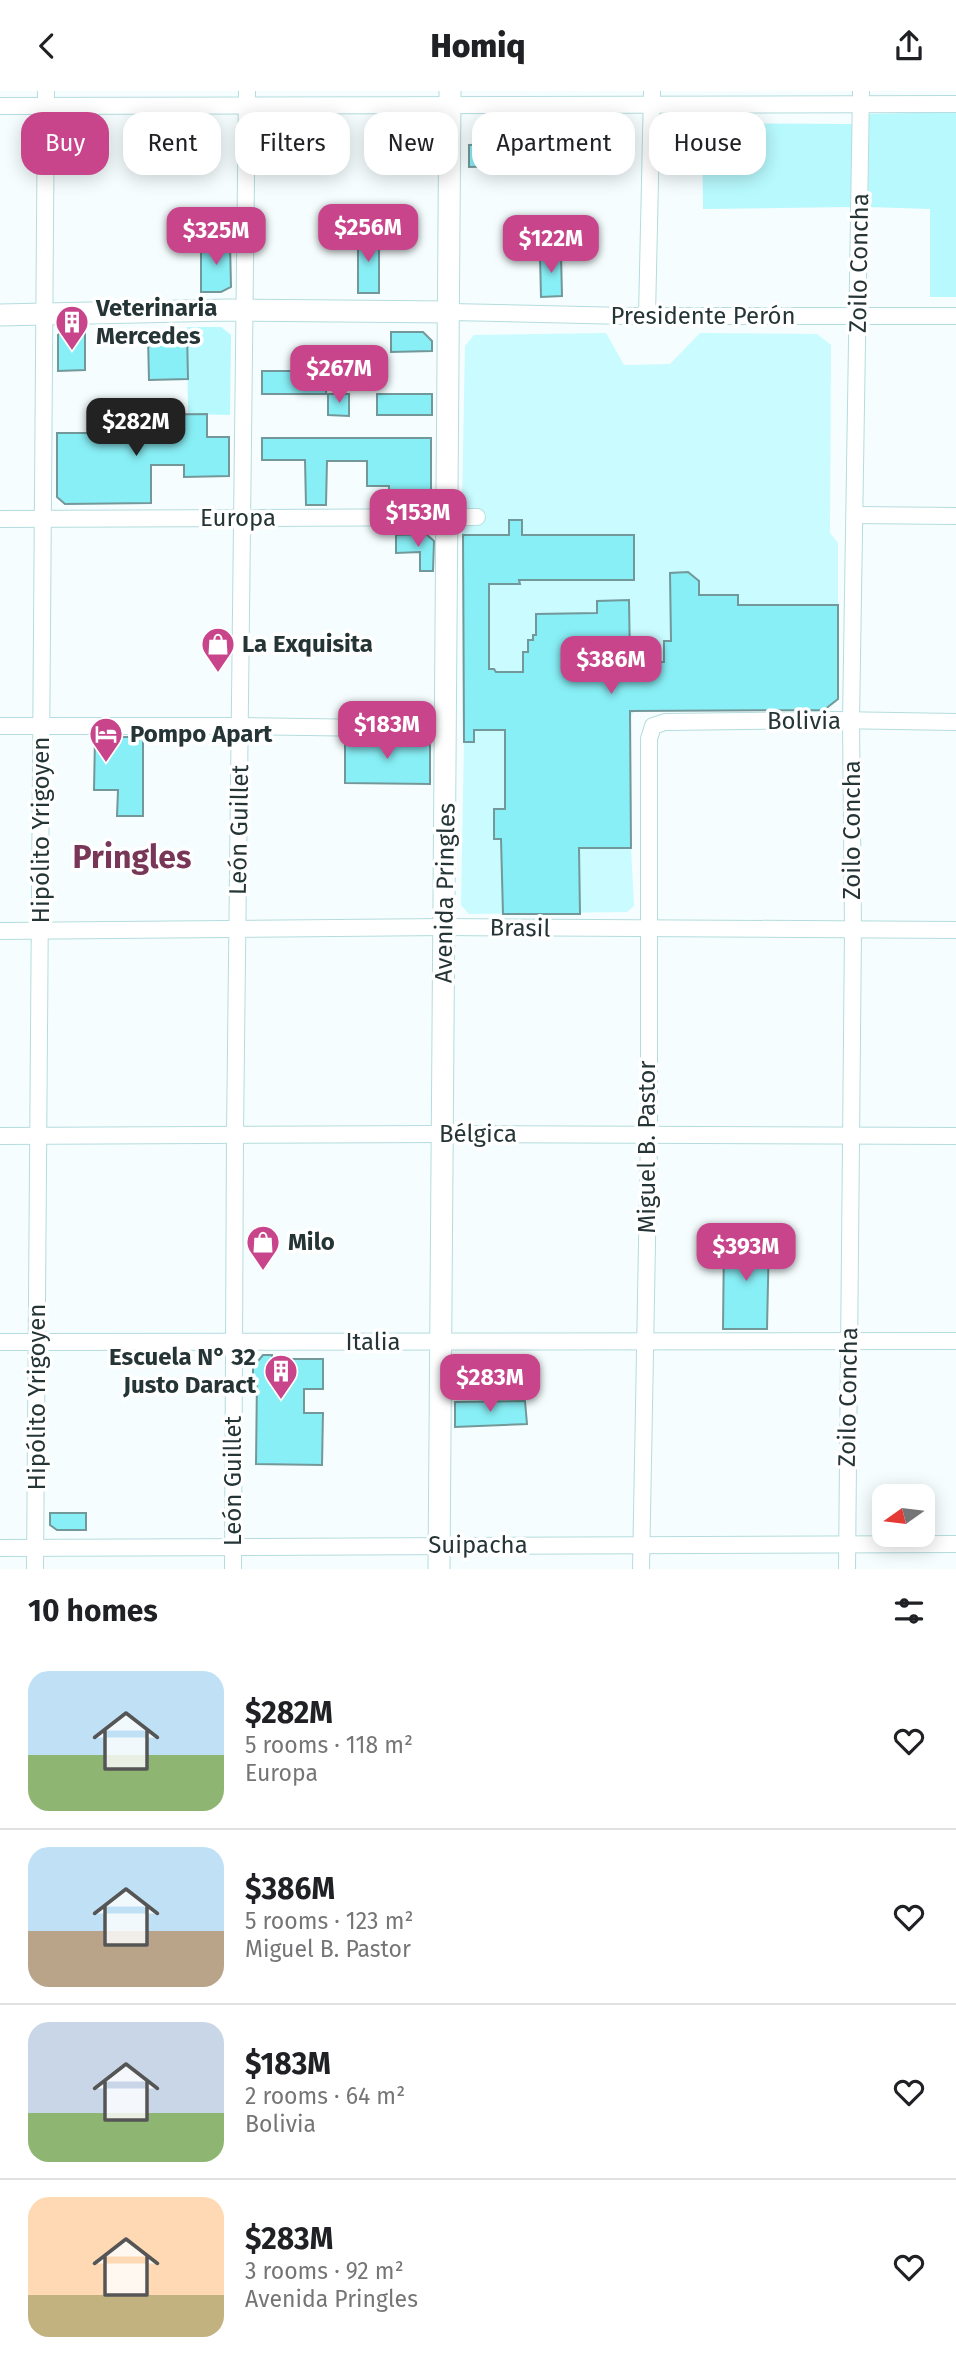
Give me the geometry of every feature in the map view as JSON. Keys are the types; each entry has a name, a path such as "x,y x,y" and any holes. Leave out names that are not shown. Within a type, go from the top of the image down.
{"main road":[{"name":"Avenida Pringles","path":"439,1569 450,99"},
{"path":"0,315 244,310 450,312"}],"street":[{"path":"0,106 46,99 247,98 860,98 956,104"},
{"name":"León Guillet","path":"233,1569 235,1134 247,98"},
{"name":"Zoilo Concha","path":"847,1569 853,929 851,720 859,316 860,98"},
{"name":"Hipólito Yrigoyen","path":"35,1569 46,99"},
{"path":"647,316 652,99"},
{"name":"Presidente Perón","path":"450,312 647,316 956,316"},
{"path":"855,515 956,516"},
{"name":"Europa","path":"0,519 477,517"},
{"name":"Bolivia","path":"653,726 665,722 956,722"},
{"path":"0,726 446,729"},
{"name":"Miguel B. Pastor","path":"641,1569 649,1135 649,739 653,726"},
{"name":"Brasil","path":"0,930 444,927 956,929"},
{"name":"Bélgica","path":"0,1136 956,1136"},
{"name":"Italia","path":"0,1342 956,1341"},
{"name":"Suipacha","path":"0,1548 956,1544"}],"shaded area":[{"path":"956,112 956,297 930,297 930,209 868,207 869,114"},
{"path":"766,123 853,124 852,207 703,209 703,175 766,175"},
{"path":"187,327 221,327 231,335 230,415 188,414"},
{"path":"606,333 624,365 670,364 700,333 817,334 831,345 830,533 838,543 838,699 822,711 635,711 630,717 634,906 627,912 469,914 461,905 465,346 474,335"}],"building":[{"path":"469,145 472,145 472,167 469,167"},
{"path":"358,235 379,235 379,293 358,293"},
{"path":"230,243 231,287 221,292 201,292 201,244"},
{"path":"540,254 561,254 562,296 541,297"},
{"name":"Veterinaria Mercedes","path":"66,327 85,327 85,370 58,371 58,335"},
{"path":"187,332 188,379 149,380 148,338 178,337"},
{"path":"391,332 423,332 432,341 432,351 391,352"},
{"path":"262,371 327,371 326,394 262,394"},
{"path":"328,394 349,394 349,416 328,415"},
{"path":"377,394 432,394 432,415 377,415"},
{"path":"207,414 207,437 229,437 229,476 184,477 184,465 151,465 151,503 65,504 57,497 57,433 125,433 125,415"},
{"path":"262,438 431,438 431,501 422,504 389,504 389,486 367,486 367,461 327,461 326,505 306,505 305,460 262,460"},
{"path":"509,520 522,520 522,535 634,535 634,580 519,580 520,584 489,584 489,669 496,672 523,672 523,652 528,652 528,640 533,640 533,635 536,635 536,614 597,613 597,601 629,600 630,662 664,662 664,641 671,641 670,573 688,572 699,581 699,595 738,595 738,605 838,605 838,699 824,710 630,711 631,848 579,848 580,914 503,914 501,839 494,839 494,809 505,809 505,730 474,730 474,742 464,742 463,535 509,535"},
{"path":"426,534 434,541 433,571 420,571 420,552 396,553 396,535"},
{"path":"95,737 143,737 143,816 117,816 118,790 94,790"},
{"path":"345,739 424,739 430,745 430,784 345,783"},
{"path":"724,1237 769,1237 767,1329 723,1329"},
{"name":"Escuela N° 32 Justo Daract","path":"263,1355 272,1355 272,1359 323,1359 323,1389 304,1389 304,1413 323,1413 322,1465 256,1464 257,1378 253,1378 253,1367"},
{"path":"525,1401 527,1424 455,1427 455,1402"},
{"path":"50,1513 86,1513 86,1530 57,1530 50,1525"}],"place":[{"name":"Veterinaria Mercedes","path":"72,352"},
{"name":"La Exquisita","path":"218,674"},
{"name":"Pompo Apart","path":"106,764"},
{"name":"Milo","path":"263,1272"},
{"name":"Escuela N° 32 Justo Daract","path":"281,1401"}],"district":[{"name":"Pringles","path":"132,857"}]}
